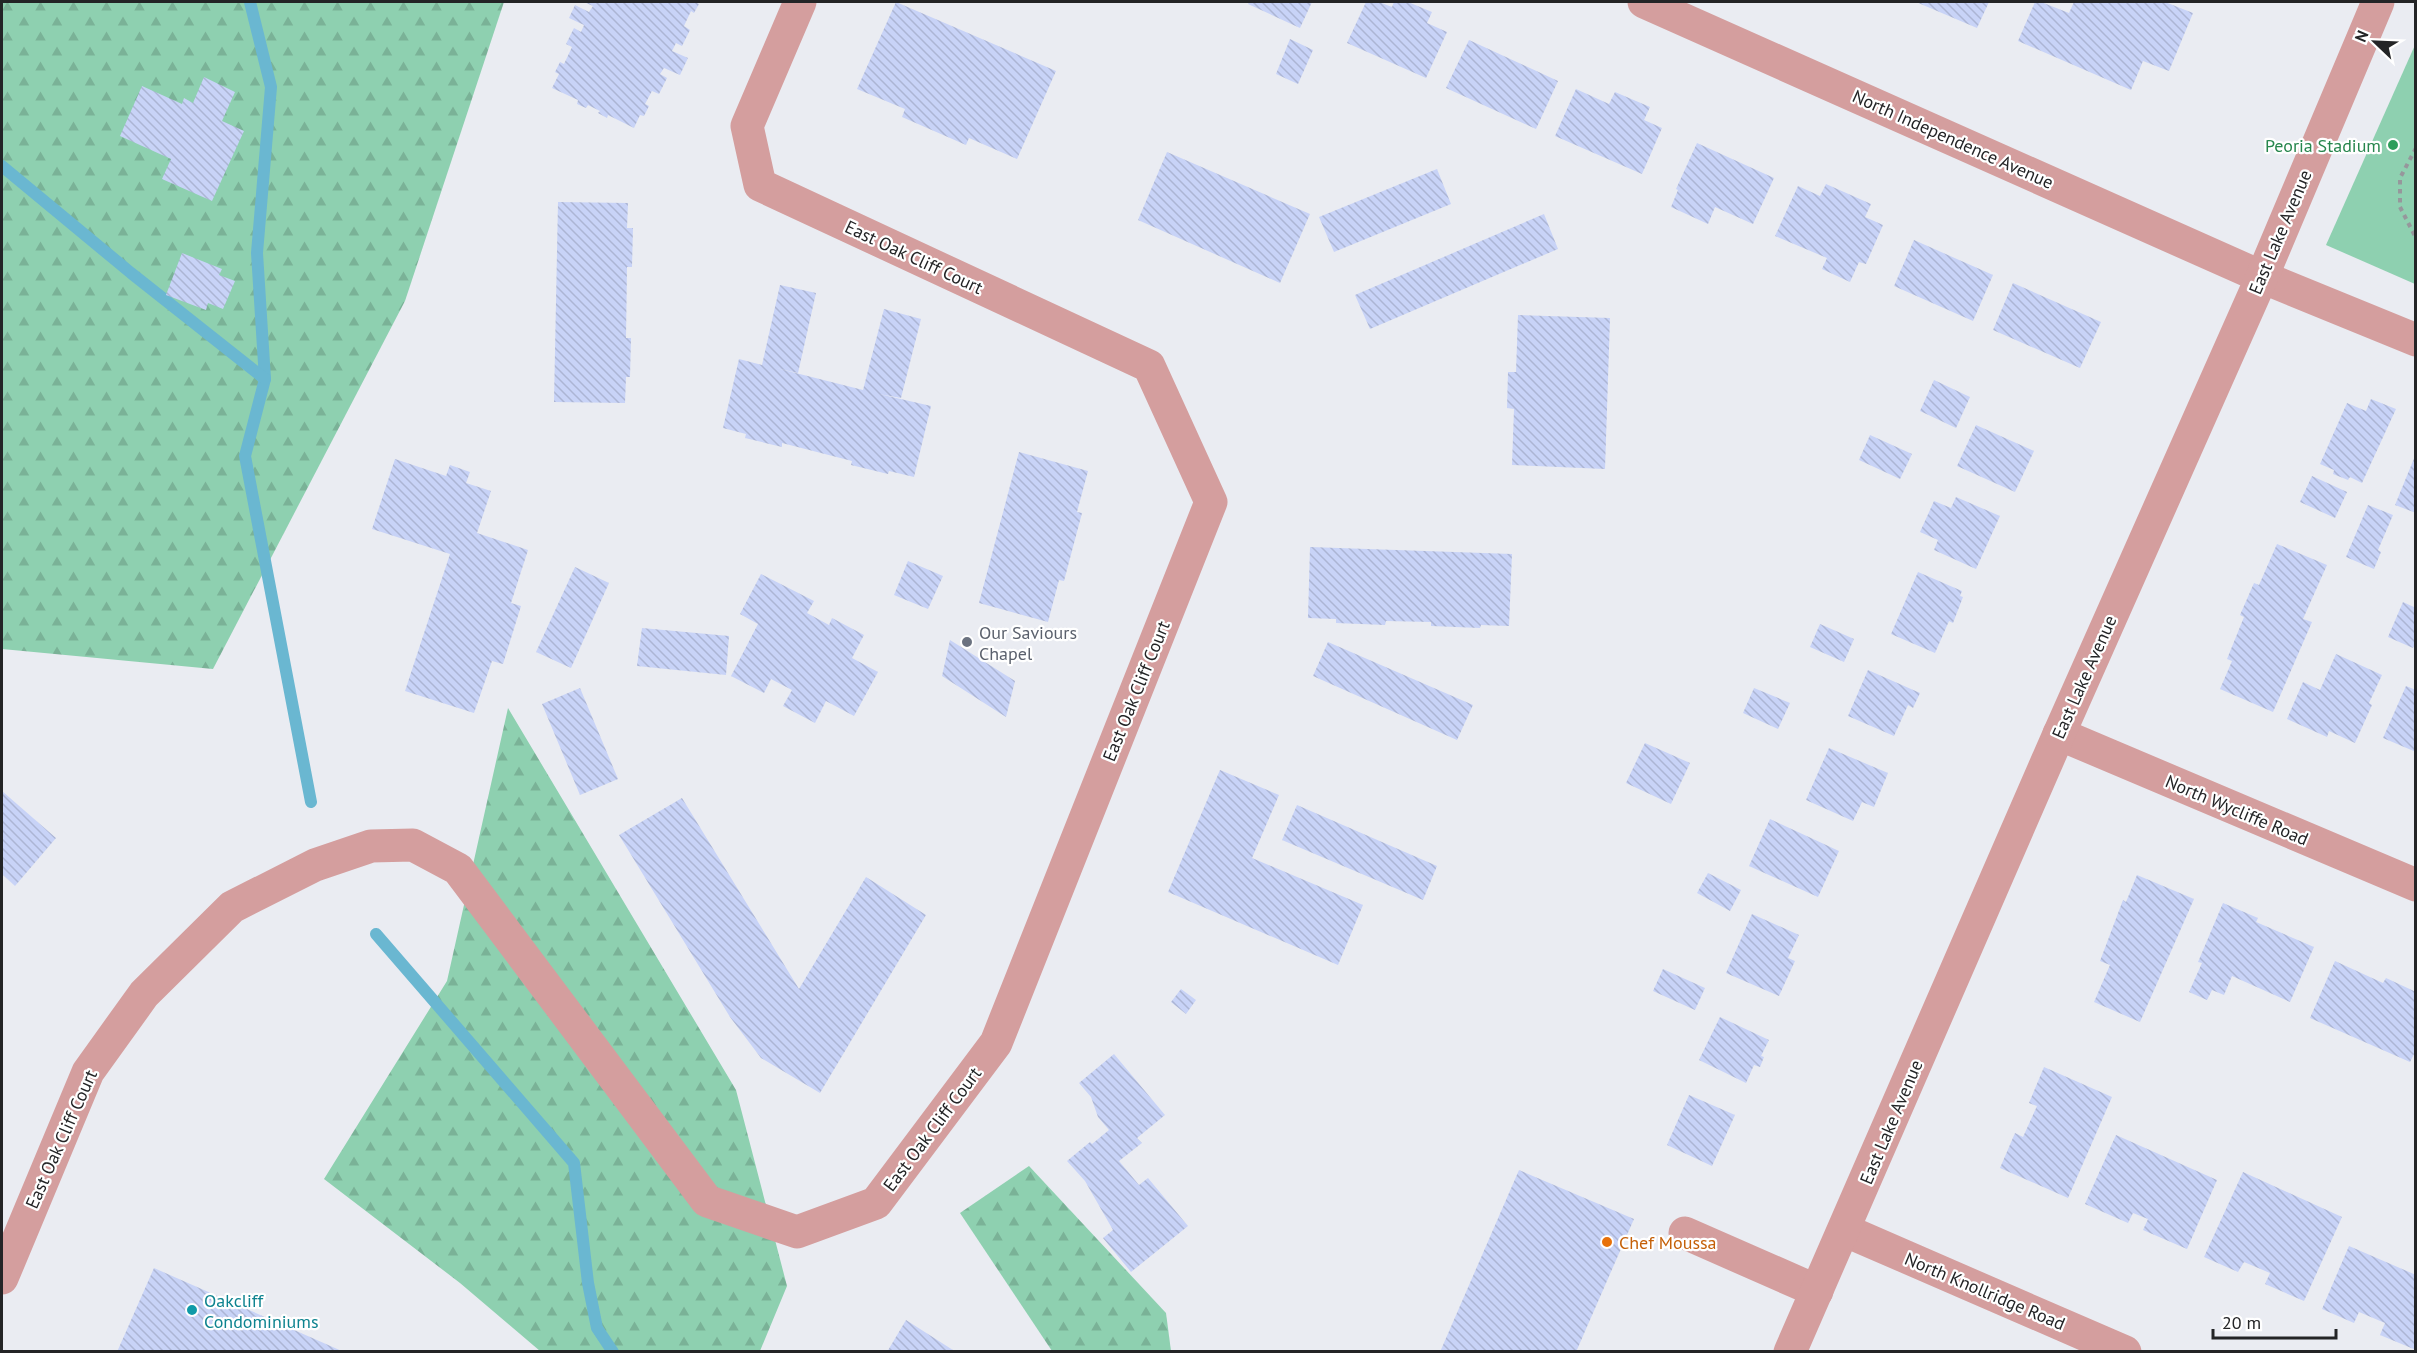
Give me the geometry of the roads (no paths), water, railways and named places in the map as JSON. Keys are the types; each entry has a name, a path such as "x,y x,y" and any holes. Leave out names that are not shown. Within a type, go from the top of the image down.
{"street":[{"name":"East Oak Cliff Court","path":"2,1278 88,1072 144,994 232,908 315,865 371,846 413,845 458,869 707,1201 797,1232 876,1203 996,1043 1211,502 1149,366 760,185 747,126 800,2"},
{"name":"North Independence Avenue","path":"1644,2 2262,277 2415,340"},
{"name":"East Lake Avenue","path":"1790,1352 2059,734 2262,277 2378,2"},
{"name":"North Wycliffe Road","path":"2059,734 2415,885"},
{"name":"North Knollridge Road","path":"1844,1230 2125,1352"},
{"path":"1685,1233 1817,1292"}],"waterway":[{"path":"250,2 271,87 257,253 265,379 245,456 311,802"},
{"path":"2,166 131,273 265,379"},
{"path":"376,934 574,1163 588,1283 597,1328 613,1352"}],"place":[{"name":"Peoria Stadium","path":"2393,145"},
{"name":"Our Saviours Chapel","path":"967,642"},
{"name":"Chef Moussa","path":"1607,1242"},
{"name":"Oakcliff Condominiums","path":"192,1310"}]}
